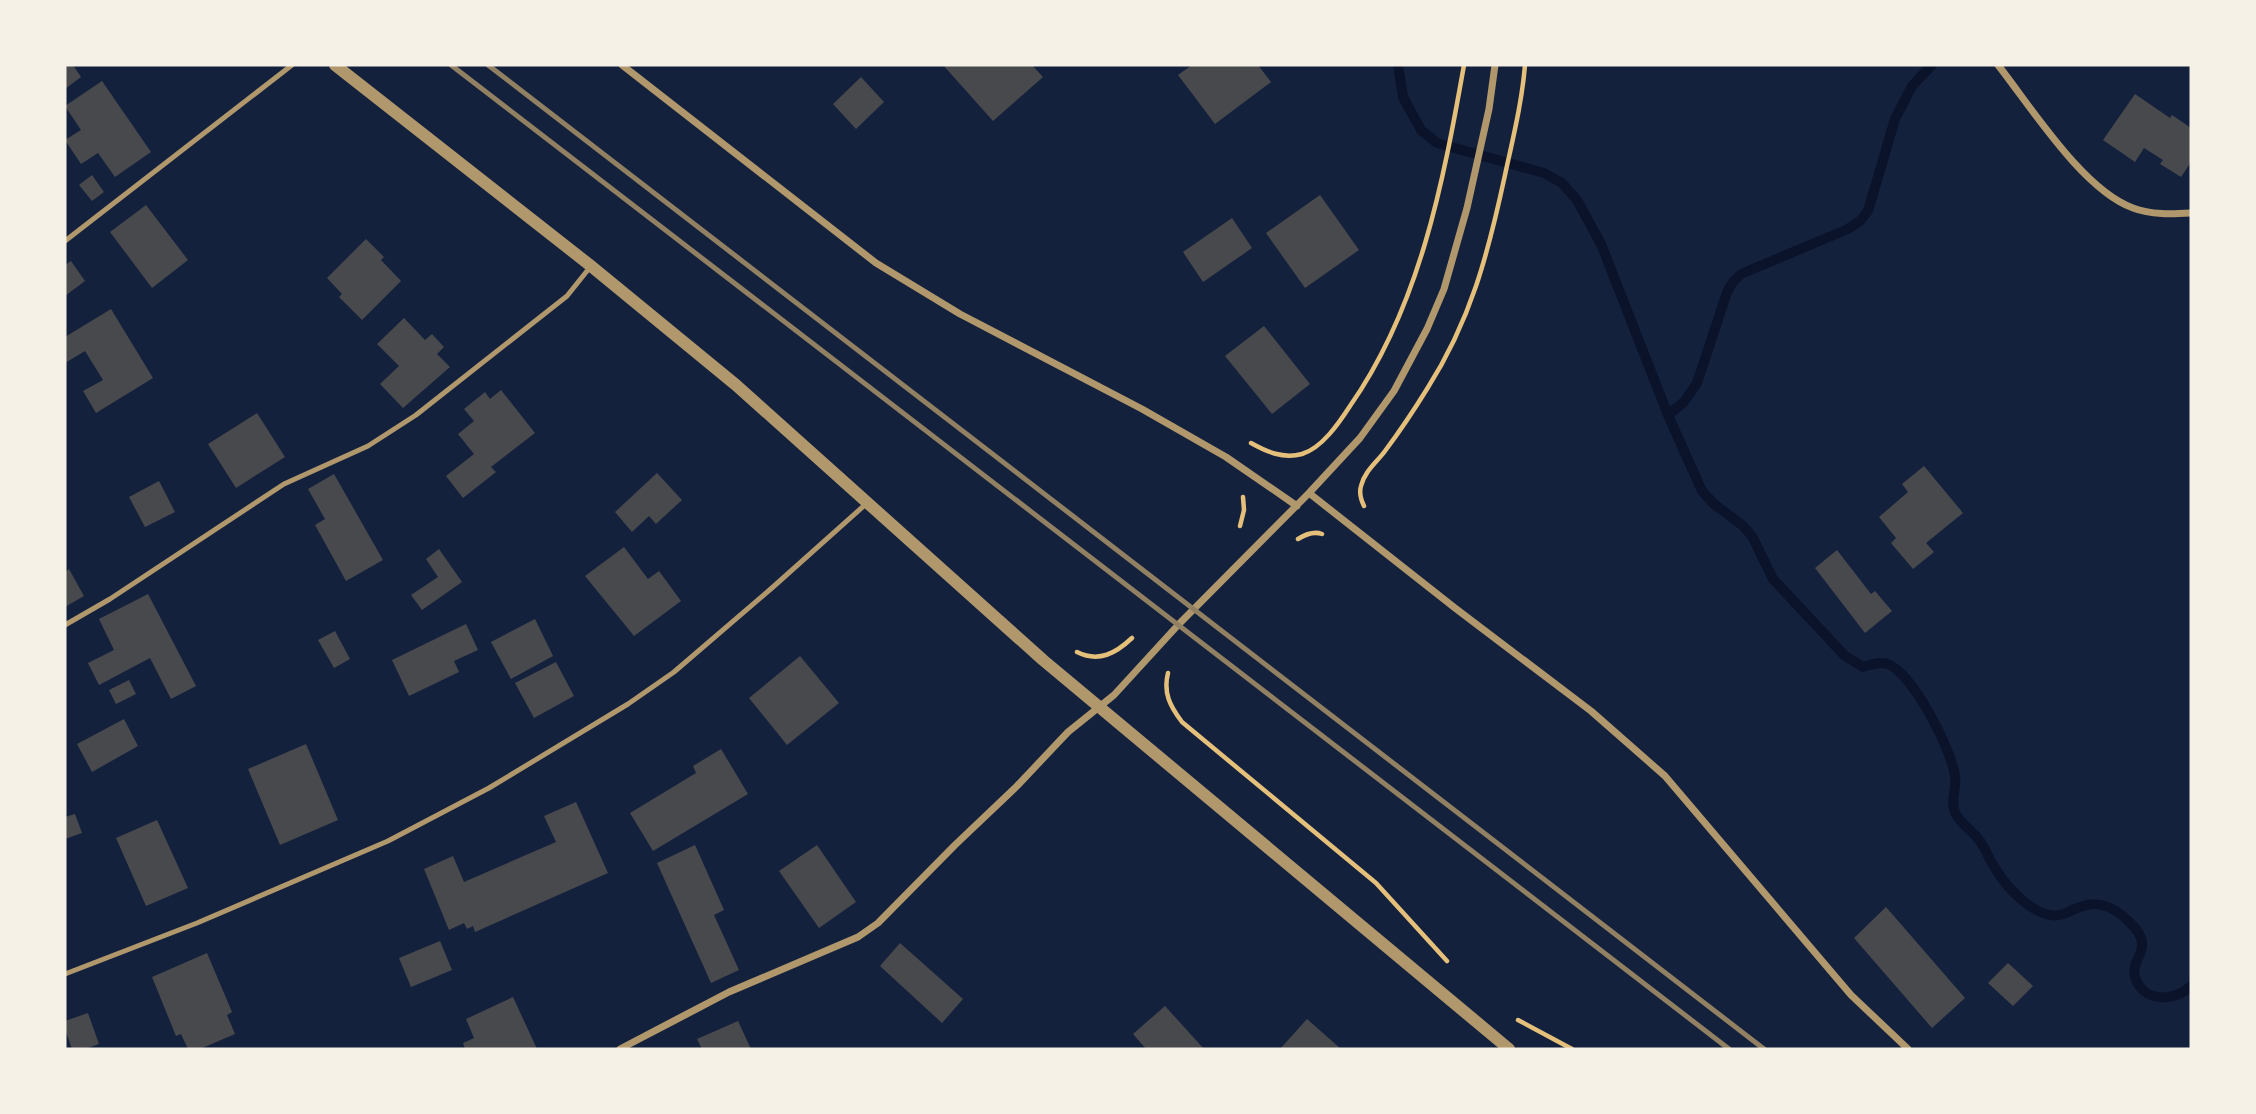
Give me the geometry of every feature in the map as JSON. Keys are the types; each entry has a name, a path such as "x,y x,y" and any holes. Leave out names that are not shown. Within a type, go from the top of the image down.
{"street":[{"path":"335,65 591,266 736,385 1023,642 1509,1049"},
{"path":"622,65 876,263 960,314 1142,409 1226,457 1297,506"},
{"path":"620,1049 729,992 858,937 878,923 1068,732 1114,695 1179,624 1310,493 1360,438 1394,391 1422,339 1444,289 1489,110 1495,65"},
{"path":"1998,65 2063,149 2087,176 2113,198 2132,208 2150,213 2191,213"},
{"path":"1310,493 1591,711 1665,776 1842,985 1908,1049"}],"lane":[{"path":"65,241 292,65"},
{"path":"65,625 110,599 284,484 368,446 416,415 567,296 591,266"},
{"path":"65,974 197,923 388,841 489,788 628,704 674,672 868,501"}],"path":[{"path":"1234,534 1241,524 1243,503 1238,487 1217,472 1237,436 1281,456 1303,454 1319,443 1339,423 1390,340 1414,279 1437,200 1464,65"},
{"path":"1291,544 1305,535 1317,532 1331,537 1349,550 1375,522 1365,510 1360,497 1360,486 1366,474 1405,425 1464,321 1479,281 1497,212 1518,116 1525,65"},
{"path":"1071,649 1094,657 1107,656 1121,648 1141,629"},
{"path":"1171,667 1167,674 1166,691 1170,706 1182,722 1376,883 1451,965"},
{"path":"1508,1013 1572,1049"}],"building":[{"path":"65,65 73,65 81,77 65,89"},
{"path":"943,65 1032,65 1043,77 993,121"},
{"path":"1192,65 1258,65 1271,82 1215,124 1178,75"},
{"path":"861,77 884,102 856,129 833,104"},
{"path":"102,81 151,152 115,177 98,153 81,164 65,140 81,130 65,106"},
{"path":"2135,94 2170,118 2172,115 2191,128 2191,162 2181,177 2160,164 2163,160 2144,148 2135,162 2103,140"},
{"path":"92,175 104,192 92,201 79,185"},
{"path":"1320,195 1359,250 1305,288 1266,233"},
{"path":"146,205 188,260 152,288 110,232"},
{"path":"1232,218 1252,248 1203,282 1183,252"},
{"path":"366,239 384,257 381,260 401,281 362,320 339,297 342,294 327,278"},
{"path":"71,261 85,281 65,296 65,265"},
{"path":"111,309 153,378 96,413 83,391 103,380 85,351 65,363 65,337"},
{"path":"404,318 425,340 432,334 444,347 437,354 450,367 403,408 380,384 399,366 377,344"},
{"path":"1264,326 1310,384 1272,414 1225,356"},
{"path":"501,390 535,433 491,467 496,472 463,498 446,476 474,454 458,434 474,421 464,409 485,392 490,399"},
{"path":"257,413 285,457 236,488 208,444"},
{"path":"1924,466 1963,513 1926,543 1934,552 1913,569 1891,543 1896,538 1879,517 1908,492 1902,484"},
{"path":"657,473 682,500 656,524 649,516 632,532 615,512"},
{"path":"334,474 383,560 346,581 315,525 325,519 308,489"},
{"path":"159,481 175,512 145,527 129,497"},
{"path":"624,547 648,579 659,571 681,601 634,636 585,576"},
{"path":"439,549 462,582 422,610 411,595 438,577 426,559"},
{"path":"1837,550 1871,594 1875,591 1892,611 1865,633 1815,568"},
{"path":"69,569 84,596 65,607 65,572"},
{"path":"148,594 196,686 171,699 150,658 99,685 88,663 114,650 99,619"},
{"path":"535,619 553,656 511,679 491,642"},
{"path":"466,624 478,650 454,661 459,672 409,696 392,660"},
{"path":"335,631 350,659 334,668 318,640"},
{"path":"800,656 839,703 787,745 749,698"},
{"path":"556,662 574,696 534,718 515,683"},
{"path":"129,680 136,694 116,704 109,690"},
{"path":"124,719 138,746 92,772 77,744"},
{"path":"306,744 338,820 280,845 248,769"},
{"path":"721,749 748,794 653,851 630,813 696,773 693,766"},
{"path":"576,802 608,873 475,932 473,926 467,929 464,923 449,930 424,869 453,856 464,882 556,842 544,816"},
{"path":"75,814 82,833 65,839 65,817"},
{"path":"157,820 188,888 146,906 116,838"},
{"path":"695,845 724,910 714,915 739,970 711,983 657,863"},
{"path":"817,845 856,902 819,928 779,871"},
{"path":"1886,907 1965,998 1932,1028 1854,938"},
{"path":"440,941 452,970 411,987 399,958"},
{"path":"900,943 963,999 942,1023 880,966"},
{"path":"207,953 232,1012 227,1015 235,1034 200,1049 188,1049 181,1034 176,1036 152,977"},
{"path":"2008,963 2033,986 2013,1006 1988,983"},
{"path":"513,997 537,1049 465,1049 463,1043 474,1038 466,1019"},
{"path":"1165,1006 1204,1049 1146,1049 1133,1034"},
{"path":"88,1013 99,1044 85,1049 72,1049 65,1021"},
{"path":"1307,1019 1341,1049 1280,1049"},
{"path":"738,1021 751,1049 702,1049 697,1039"}],"waterway":[{"path":"1398,65 1403,97 1421,130 1437,143 1544,173 1562,183 1577,200 1601,244 1668,415 1702,491 1752,536 1773,579 1845,656 1863,667 1878,663 1888,664 1909,682 1930,714 1952,764 1955,776 1953,803 1957,816 1976,836 2009,887 2032,908 2050,915 2095,904 2110,908 2129,922 2140,936 2142,948 2134,971 2139,986 2145,992 2168,997 2191,986"},
{"path":"1668,415 1684,402 1697,383 1727,292 1733,282 1741,274 1848,229 1868,211 1895,119 1912,86 1932,65"}],"railway":[{"path":"451,65 1729,1049"},
{"path":"488,65 1764,1049"}]}
